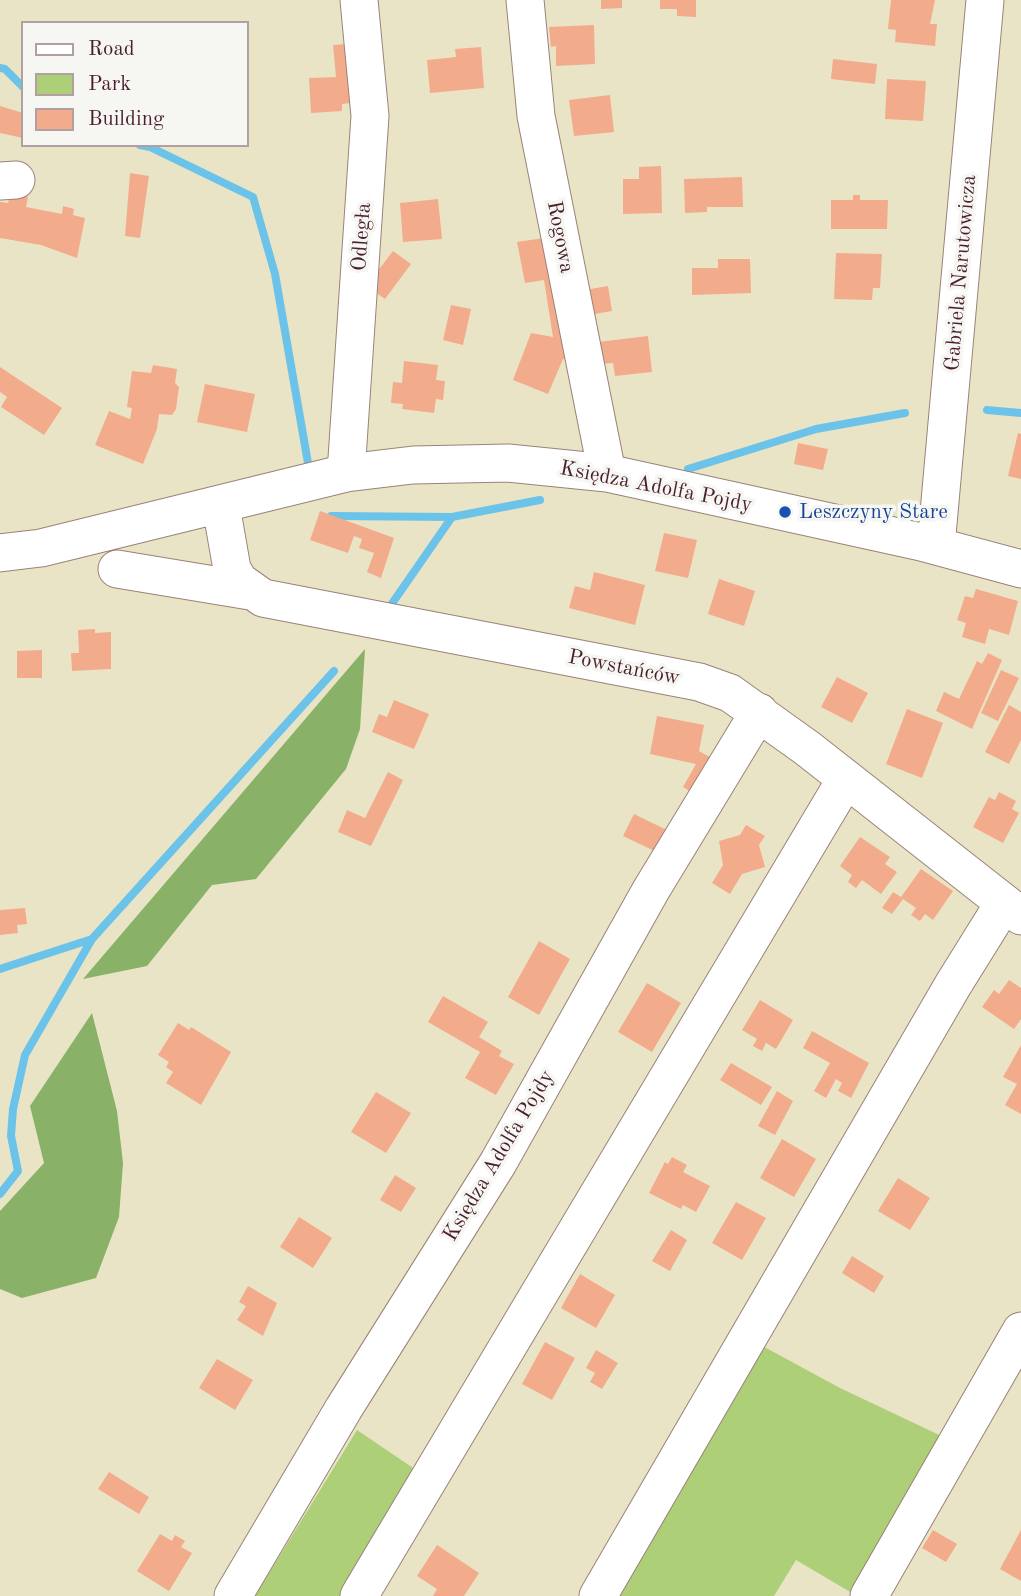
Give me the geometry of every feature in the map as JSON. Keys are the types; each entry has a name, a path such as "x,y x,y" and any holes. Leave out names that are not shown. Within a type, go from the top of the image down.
{"street":[{"name":"Odległa","path":"346,473 370,116 359,0"},
{"name":"Rogowa","path":"525,0 537,116 607,473"},
{"name":"Gabriela Narutowicza","path":"936,546 985,0"},
{"name":"Księdza Adolfa Pojdy","path":"0,553 41,548 346,473 412,465 497,463 607,473 936,546 1021,569"},
{"path":"220,506 232,569 250,591"},
{"name":"Powstańców","path":"117,569 250,591 279,602 699,682 730,693 759,712 1013,910"},
{"name":"Księdza Adolfa Pojdy","path":"233,1596 344,1408 498,1163 651,890 759,712"},
{"path":"359,1596 846,779"},
{"path":"598,1596 953,985 1013,910"},
{"path":"869,1596 1021,1331"}],"green space":[{"path":"365,649 360,729 346,769 256,879 212,885 147,966 83,979"},
{"path":"92,1013 117,1111 123,1163 119,1217 96,1278 22,1298 0,1289 0,1211 44,1163 30,1106"},
{"path":"757,1343 840,1388 952,1441 857,1596 796,1560 774,1596 604,1596"},
{"path":"357,1430 422,1474 352,1596 255,1596"}],"building":[{"path":"601,0 622,0 622,8 601,9"},
{"path":"660,0 696,0 696,17 677,16 677,9 660,9"},
{"path":"891,0 935,0 930,24 937,24 935,46 895,42 896,30 888,29"},
{"path":"594,25 595,64 556,66 556,46 551,47 549,27"},
{"path":"348,44 351,103 342,104 342,111 311,113 309,78 336,77 333,45"},
{"path":"481,47 484,88 430,93 427,60 456,57 455,49"},
{"path":"833,59 877,64 875,84 831,79"},
{"path":"887,79 926,81 923,121 885,119"},
{"path":"610,95 614,132 574,136 569,100"},
{"path":"0,106 21,112 21,138 0,133"},
{"path":"661,166 662,213 623,214 623,179 639,179 639,167"},
{"path":"130,173 149,176 140,238 125,236"},
{"path":"742,177 743,207 707,207 707,212 685,213 684,179"},
{"path":"10,193 28,197 26,207 62,214 63,206 74,209 73,215 85,218 77,258 41,245 0,238 0,202 8,203"},
{"path":"853,195 860,195 860,200 888,200 887,229 831,229 831,200 853,200"},
{"path":"438,199 442,239 403,242 400,203"},
{"path":"544,238 574,357 563,359 548,394 513,380 531,333 553,337 544,280 525,283 517,242"},
{"path":"393,251 411,264 385,299 369,288 373,277"},
{"path":"836,253 882,254 880,288 873,288 872,300 834,299"},
{"path":"718,259 750,259 751,293 692,295 692,268 718,268"},
{"path":"608,286 612,311 583,316 579,291"},
{"path":"451,305 471,309 463,345 443,340"},
{"path":"648,336 652,372 615,376 613,363 600,364 598,342"},
{"path":"404,361 438,365 436,380 445,381 443,400 436,399 434,413 402,409 403,404 391,403 393,382 402,383"},
{"path":"153,365 177,369 175,383 179,387 176,409 172,415 159,414 157,429 143,464 95,445 109,411 130,419 132,408 127,407 132,371 151,373"},
{"path":"0,367 62,408 44,435 1,407 7,397 0,392"},
{"path":"205,384 255,394 247,432 197,422"},
{"path":"1018,433 1021,434 1021,479 1008,476"},
{"path":"798,443 828,449 823,470 794,464"},
{"path":"320,511 394,538 381,578 367,572 374,553 359,548 362,539 354,536 348,553 310,540"},
{"path":"664,533 697,540 688,578 655,571"},
{"path":"594,572 645,585 635,625 569,608 575,586 590,590"},
{"path":"719,579 755,591 744,626 708,614"},
{"path":"976,589 1018,601 1009,635 989,629 985,644 962,637 966,623 957,620 965,596 973,598"},
{"path":"95,629 95,633 111,632 111,669 72,671 71,653 79,653 78,630"},
{"path":"42,650 42,678 17,678 17,651"},
{"path":"988,653 1002,660 972,729 936,711 944,692 959,699 977,661 982,664"},
{"path":"1001,670 1019,678 998,721 981,713"},
{"path":"837,677 868,693 852,723 821,707"},
{"path":"394,700 429,714 414,749 372,732 379,714 387,717"},
{"path":"1009,705 1021,712 1021,740 1009,764 985,752"},
{"path":"907,709 943,723 922,778 886,764"},
{"path":"657,716 704,725 699,751 717,761 698,796 683,787 696,764 650,754"},
{"path":"388,772 403,780 371,846 338,832 347,810 365,818"},
{"path":"999,792 1016,801 1012,809 1019,813 1003,843 973,827 989,797 995,800"},
{"path":"634,814 673,833 663,855 623,836"},
{"path":"746,825 765,836 759,845 765,867 742,874 730,894 712,883 723,865 719,841 740,835"},
{"path":"860,837 890,857 885,864 897,872 881,894 862,880 856,888 848,882 852,875 840,866"},
{"path":"921,869 953,891 933,920 925,914 920,921 911,915 916,908 903,899 892,914 882,908 893,892 901,897"},
{"path":"25,908 27,924 17,925 18,933 0,935 0,910"},
{"path":"539,941 570,959 539,1015 508,997"},
{"path":"1009,980 1021,988 1021,1019 1014,1029 982,1007 994,990 999,994"},
{"path":"647,983 681,1003 652,1052 618,1032"},
{"path":"443,996 488,1022 479,1037 502,1051 499,1056 514,1064 496,1095 465,1078 480,1052 428,1022"},
{"path":"760,1000 793,1020 776,1049 766,1043 762,1051 753,1046 757,1039 742,1030"},
{"path":"178,1023 189,1030 191,1027 231,1052 201,1105 166,1083 173,1072 166,1067 169,1062 158,1055"},
{"path":"812,1031 869,1063 851,1098 838,1091 842,1083 836,1079 826,1098 814,1091 830,1063 803,1048"},
{"path":"1021,1045 1021,1114 1005,1105 1017,1084 1003,1077"},
{"path":"731,1063 772,1087 761,1105 720,1080"},
{"path":"777,1091 793,1101 775,1135 758,1126"},
{"path":"376,1092 411,1113 386,1153 351,1132"},
{"path":"782,1139 816,1159 794,1197 760,1178"},
{"path":"672,1157 687,1165 683,1172 710,1186 696,1212 683,1205 681,1209 649,1193 665,1162 668,1164"},
{"path":"395,1175 416,1188 401,1212 380,1200"},
{"path":"898,1178 930,1198 910,1230 878,1211"},
{"path":"736,1202 766,1218 742,1260 712,1243"},
{"path":"299,1217 332,1238 313,1268 280,1247"},
{"path":"671,1230 687,1240 670,1271 652,1261"},
{"path":"852,1256 884,1276 874,1293 842,1273"},
{"path":"580,1274 615,1295 596,1328 561,1308"},
{"path":"248,1286 277,1303 263,1336 237,1320 246,1306 239,1302"},
{"path":"545,1342 575,1358 552,1400 522,1384"},
{"path":"596,1350 618,1363 602,1389 590,1382 595,1373 586,1368"},
{"path":"217,1359 253,1380 235,1410 199,1388"},
{"path":"109,1472 149,1497 139,1514 98,1489"},
{"path":"933,1530 957,1544 946,1562 922,1548"},
{"path":"1021,1530 1021,1581 1000,1569"},
{"path":"160,1534 172,1541 175,1535 185,1541 181,1547 192,1553 169,1591 137,1571"},
{"path":"437,1545 479,1573 464,1596 433,1596 437,1589 417,1576"}],"waterway":[{"path":"0,68 5,69 21,85"},
{"path":"150,147 253,197 275,274 308,463"},
{"path":"987,410 1021,413"},
{"path":"688,469 816,429 905,413"},
{"path":"391,605 452,517 540,500"},
{"path":"331,516 452,517"},
{"path":"0,969 92,939 334,671"},
{"path":"0,1194 18,1171 11,1136 13,1109 25,1055 92,939"}],"place":[{"name":"Leszczyny Stare","path":"785,512"}]}
